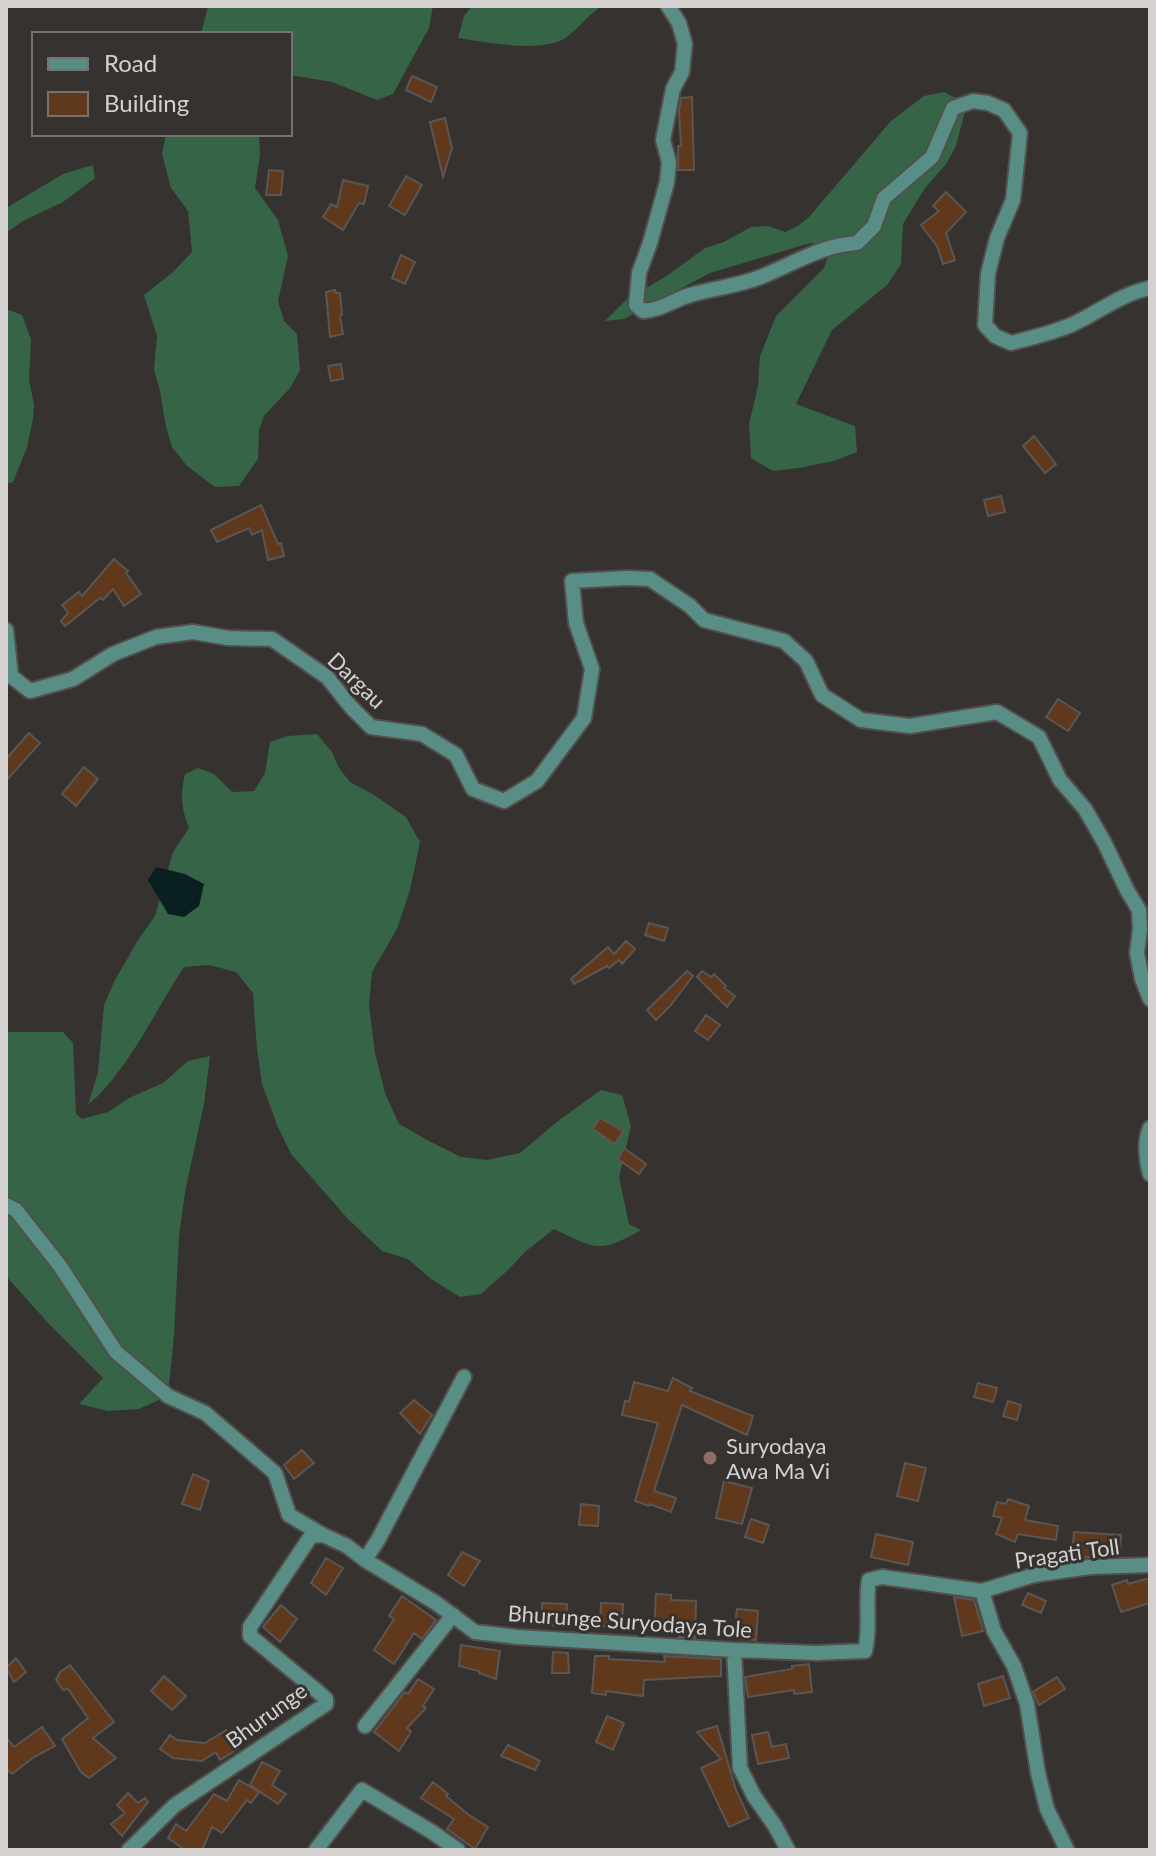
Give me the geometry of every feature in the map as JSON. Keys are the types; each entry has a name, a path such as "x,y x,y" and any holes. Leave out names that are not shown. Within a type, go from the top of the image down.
{"street":[{"path":"668,6 679,23 685,44 682,72 673,89 663,140 669,162 667,182 639,273 636,305 643,311 659,310 682,297 702,291 745,283 816,251 857,243 874,226 884,198 932,157 953,108 973,101 1004,110 1020,133 1013,200 997,238 988,274 985,325 995,336 1011,343 1069,326 1114,300 1150,288"},
{"name":"Dargau","path":"6,630 9,681 30,691 73,679 113,654 156,637 193,632 228,638 272,639 327,677 371,727 422,734 456,755 473,789 504,801 537,781 584,718 592,669 576,623 572,581 650,579 690,606 704,620 784,641 806,661 822,695 861,720 910,726 997,712 1039,737 1060,780 1085,809 1139,910 1137,953 1150,999"},
{"path":"1150,1128 1147,1135 1150,1174"},
{"name":"Bhurunge Suryodaya Tole","path":"6,1205 16,1210 60,1266 116,1352 168,1396 205,1413 275,1473 289,1515 347,1546 475,1632 734,1650 865,1651 869,1637 866,1598 869,1580 882,1577 896,1579"},
{"path":"365,1560 464,1377"},
{"name":"Bhurunge","path":"129,1850 175,1805 326,1704 326,1699 250,1636 250,1627 311,1536 323,1535"},
{"name":"Pragati Toll","path":"896,1579 982,1591 1034,1575 1090,1567 1150,1565"},
{"path":"982,1591 994,1631 1014,1666 1027,1704 1047,1809 1067,1850"},
{"path":"365,1726 453,1615"},
{"path":"734,1650 740,1768 788,1850"},
{"path":"316,1850 362,1790 458,1850"}],"green space":[{"path":"208,6 433,6 429,28 393,94 377,100 332,82 292,75 292,32 202,32"},
{"path":"472,6 602,6 564,39 527,46 458,38 464,16"},
{"path":"944,92 967,104 956,146 903,224 901,264 887,285 832,330 796,404 855,426 857,452 834,461 773,471 751,458 749,424 758,386 760,356 776,316 824,268 831,247 810,243 710,273 624,319 605,321 626,300 705,248 724,242 751,227 768,226 785,232 798,226 891,121 924,96"},
{"path":"166,136 259,136 255,188 278,220 288,256 278,301 284,321 297,334 300,370 290,388 264,416 259,430 258,459 239,486 215,487 187,466 172,447 166,427 154,369 157,336 144,295 192,252 188,211 171,188 162,154"},
{"path":"93,165 95,178 63,202 23,221 6,233 6,208 63,174"},
{"path":"6,309 22,315 31,339 29,380 34,405 27,447 13,482 6,484"},
{"path":"317,734 350,782 406,817 420,842 410,890 397,929 372,972 369,1005 375,1053 385,1093 399,1124 461,1157 487,1160 520,1153 601,1090 622,1095 631,1126 619,1177 629,1224 641,1230 616,1243 598,1246 554,1229 481,1294 460,1297 431,1279 408,1259 382,1251 348,1219 291,1154 262,1084 253,993 236,972 209,965 184,967 128,1058 88,1105 98,1072 104,1005 115,980 155,916 173,852 189,828 182,801 185,774 198,768 214,774 232,792 254,791 265,773 270,742 288,736"},
{"path":"6,1032 63,1032 73,1043 76,1114 82,1119 108,1112 129,1098 163,1083 188,1061 210,1056 179,1236 168,1396 139,1409 108,1411 79,1404 103,1378 6,1276"}],"water":[{"path":"156,867 185,874 204,884 199,906 184,917 168,914 148,880"}],"building":[{"path":"412,76 437,87 431,102 406,90"},
{"path":"692,97 694,170 678,170 681,98"},
{"path":"445,118 452,148 443,177 430,122"},
{"path":"269,170 283,171 281,195 266,195"},
{"path":"406,176 422,185 405,215 389,206"},
{"path":"343,180 368,186 364,204 359,203 343,230 323,217 331,204 337,207"},
{"path":"946,192 966,212 946,233 955,260 943,264 937,246 921,225 939,211 933,206"},
{"path":"401,255 415,262 405,284 392,278"},
{"path":"335,290 340,293 343,334 330,337 326,292"},
{"path":"341,364 343,379 331,381 328,366"},
{"path":"1034,436 1056,464 1045,473 1023,446"},
{"path":"1001,496 1005,512 988,516 984,500"},
{"path":"261,505 278,544 281,543 284,556 268,560 262,530 252,535 249,528 217,542 211,530"},
{"path":"114,559 128,571 126,573 141,594 124,606 113,589 103,600 100,598 65,626 61,621 68,613 62,605 79,592 82,596"},
{"path":"1058,699 1080,713 1068,731 1046,717"},
{"path":"29,733 40,743 6,781 6,759"},
{"path":"84,767 98,779 76,806 62,794"},
{"path":"649,923 668,928 664,941 645,935"},
{"path":"626,941 635,949 622,964 619,960 574,984 571,979 608,947 614,954"},
{"path":"687,971 693,976 656,1020 647,1010"},
{"path":"702,971 711,977 714,974 726,986 724,988 735,996 727,1007 697,977"},
{"path":"706,1015 720,1025 708,1040 695,1031"},
{"path":"600,1118 623,1131 615,1144 593,1129"},
{"path":"624,1148 646,1164 639,1174 618,1159"},
{"path":"673,1378 692,1388 690,1391 753,1416 747,1435 682,1405 654,1491 676,1498 671,1512 635,1501 658,1423 622,1415 634,1382 668,1391"},
{"path":"978,1383 997,1388 993,1402 974,1397"},
{"path":"414,1400 432,1415 420,1434 400,1413"},
{"path":"1008,1401 1021,1405 1017,1420 1003,1416"},
{"path":"302,1450 314,1463 294,1479 284,1465"},
{"path":"905,1463 926,1468 918,1501 897,1496"},
{"path":"193,1474 209,1481 200,1510 182,1504"},
{"path":"724,1481 752,1488 742,1524 716,1518"},
{"path":"1008,1499 1029,1506 1025,1520 1058,1526 1056,1540 1018,1534 1015,1542 996,1534 1002,1518 993,1516 997,1502 1006,1504"},
{"path":"581,1504 599,1506 598,1526 579,1525"},
{"path":"751,1519 769,1525 763,1543 745,1537"},
{"path":"1074,1532 1121,1535 1120,1556 1072,1559"},
{"path":"876,1534 913,1542 908,1565 871,1557"},
{"path":"462,1552 480,1561 464,1586 448,1575"},
{"path":"326,1558 343,1568 326,1595 311,1583"},
{"path":"1150,1578 1150,1603 1121,1612 1112,1585"},
{"path":"1028,1593 1046,1601 1041,1613 1022,1605"},
{"path":"656,1594 671,1595 671,1600 696,1601 695,1638 679,1637 679,1630 654,1629"},
{"path":"402,1596 436,1620 422,1639 414,1633 394,1664 374,1650 394,1619 389,1616"},
{"path":"954,1597 974,1600 983,1631 962,1636"},
{"path":"542,1603 567,1604 566,1626 541,1625"},
{"path":"601,1603 623,1604 622,1627 600,1626"},
{"path":"281,1605 297,1619 280,1642 263,1627"},
{"path":"737,1609 758,1611 756,1640 739,1639"},
{"path":"461,1645 500,1651 496,1679 459,1666"},
{"path":"553,1652 568,1653 569,1673 552,1673"},
{"path":"595,1656 665,1662 664,1656 721,1659 721,1676 644,1680 643,1696 606,1691 606,1695 592,1693"},
{"path":"16,1658 26,1672 14,1682 6,1668"},
{"path":"809,1664 812,1692 794,1694 794,1690 748,1697 745,1677"},
{"path":"70,1665 114,1722 93,1738 116,1758 89,1778 81,1772 62,1739 88,1718 68,1689 63,1690 56,1680 60,1672"},
{"path":"164,1676 186,1696 172,1710 151,1691"},
{"path":"1003,1676 1010,1698 984,1706 978,1684"},
{"path":"1057,1677 1065,1689 1039,1705 1033,1692"},
{"path":"418,1679 434,1689 423,1706 426,1708 407,1728 411,1732 399,1751 374,1732"},
{"path":"607,1716 624,1723 613,1750 596,1742"},
{"path":"717,1726 736,1790 749,1818 729,1827 701,1768 721,1759 697,1732"},
{"path":"42,1727 55,1746 12,1774 6,1768 6,1737 14,1747"},
{"path":"226,1730 238,1749 220,1760 216,1752 202,1761 173,1758 160,1749 170,1735 177,1740 205,1743"},
{"path":"768,1732 772,1747 786,1744 789,1758 758,1764 752,1735"},
{"path":"508,1745 540,1761 535,1770 501,1756"},
{"path":"262,1762 280,1771 272,1785 286,1794 278,1804 250,1785"},
{"path":"239,1780 259,1792 251,1803 247,1800 222,1833 212,1827 202,1850 185,1850 168,1838 176,1824 186,1831 214,1794 227,1801"},
{"path":"433,1782 469,1815 488,1827 475,1849 447,1829 454,1819 421,1798"},
{"path":"128,1793 138,1803 145,1798 148,1802 122,1836 111,1824 125,1813 117,1805"}],"place":[{"name":"Suryodaya Awa Ma Vi","path":"710,1458"}]}
